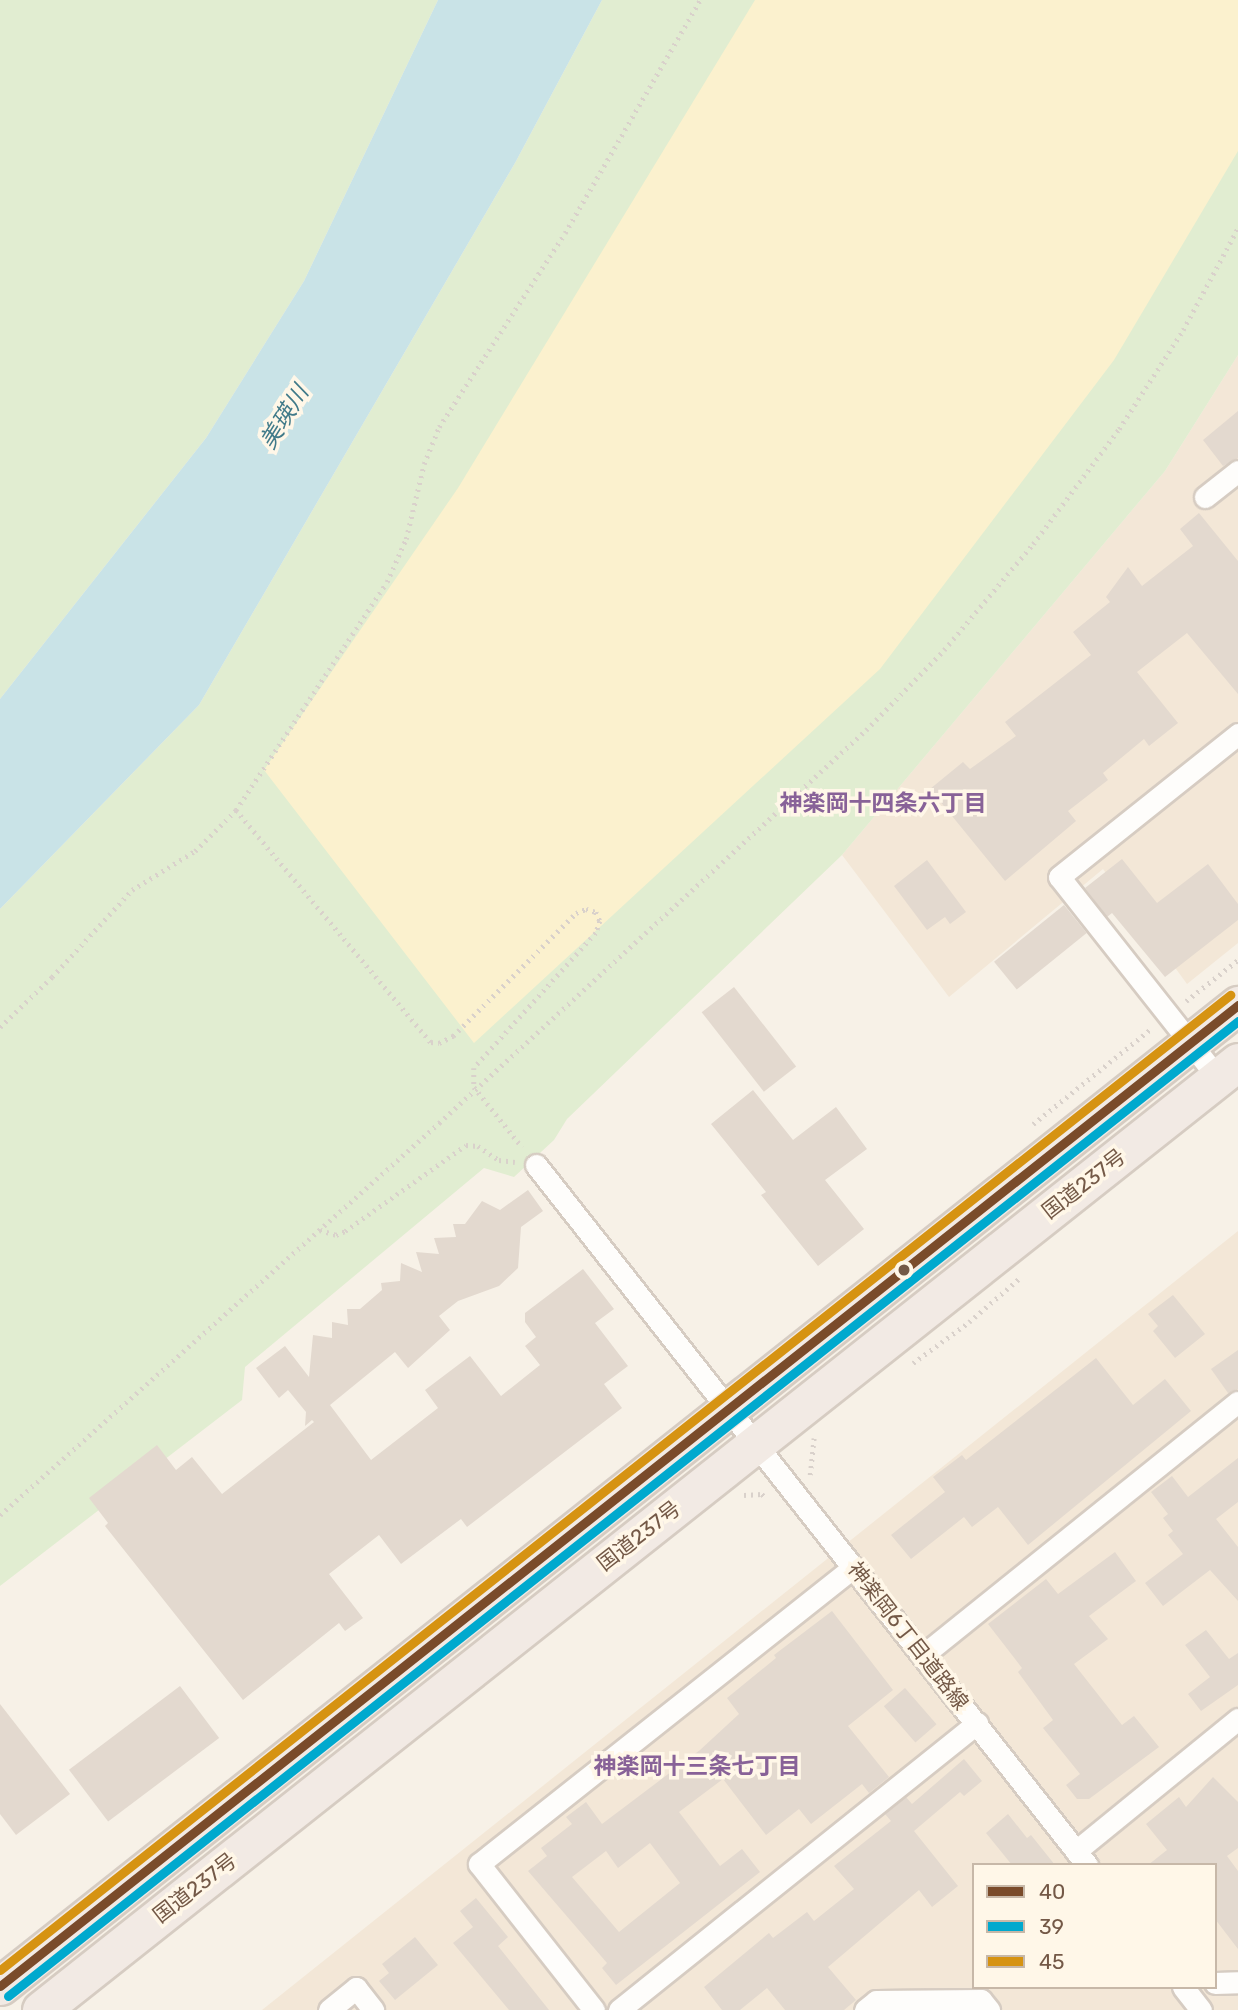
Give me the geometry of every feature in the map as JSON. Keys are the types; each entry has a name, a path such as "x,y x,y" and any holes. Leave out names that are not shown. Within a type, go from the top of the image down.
{"highway":[{"name":"国道237号","path":"0,1986 1238,1005"},
{"name":"国道237号","path":"41,2010 1228,1070"},
{"path":"498,1592 525,1626"}],"street":[{"path":"1205,497 1238,471"},
{"path":"1228,1070 1190,1043 1059,877 1238,734"},
{"name":"神楽岡6丁目道路線","path":"536,1165 1082,1858"},
{"path":"923,1654 1238,1402"},
{"path":"594,2010 479,1864 854,1567"},
{"path":"1082,1858 1238,1719"},
{"path":"620,2010 976,1723"},
{"path":"1217,1983 1238,1982"},
{"path":"329,2010 356,1988 373,2010"},
{"path":"1185,1989 1201,2010"},
{"path":"865,2010 876,2001 981,2000 989,2010"}],"path":[{"path":"0,1027 52,977 132,890 195,851 236,810 387,582 407,539 424,464 439,427 565,233 700,0"},
{"path":"0,1516 320,1230 866,730 944,650 1033,544 1119,429 1183,330 1238,228"},
{"path":"236,810 430,1042 439,1043 453,1036 576,913 586,909 596,912 600,921 596,933 477,1063 472,1076 474,1087 536,1165"},
{"path":"320,1230 336,1235 345,1231 467,1145 478,1146 499,1160 536,1165"},
{"path":"907,1367 994,1303 1029,1269"},
{"path":"816,1483 810,1474 814,1438 824,1430"}],"shaded area":[{"path":"1238,355 1238,943 1187,984 1103,869 949,997 842,855 1165,471"},
{"path":"1238,1231 1238,2010 262,2010"}],"green space":[{"path":"0,0 438,0 304,281 206,438 0,699"},
{"path":"602,0 1238,0 1238,355 1165,471 842,855 567,1119 554,1140 514,1177 484,1168 245,1367 242,1400 0,1586 0,909 199,705 515,163"}],"sand":[{"path":"755,0 1238,0 1238,151 1114,360 880,669 474,1043 264,770 458,488"}],"water":[{"name":"美瑛川","path":"438,0 602,0 515,163 199,705 0,909 0,699 206,438 304,281"}],"building":[{"path":"1238,411 1238,458 1223,466 1203,440"},
{"path":"1199,513 1238,561 1238,694 1187,633 1137,672 1178,723 1149,746 1144,739 1103,773 1108,780 1068,811 1076,821 1005,881 930,789 963,762 970,769 1016,736 1005,722 1091,655 1073,632 1110,602 1106,597 1128,567 1142,586 1193,546 1180,529"},
{"path":"1122,859 1157,903 1208,864 1238,904 1238,920 1165,977 1112,913 1107,917 1085,888"},
{"path":"927,860 966,912 950,924 945,917 927,930 894,886"},
{"path":"1064,905 1087,933 1017,990 994,962"},
{"path":"734,987 796,1067 764,1092 702,1012"},
{"path":"753,1090 793,1140 836,1107 867,1149 825,1180 864,1229 818,1266 761,1195 766,1192 711,1124"},
{"path":"528,1190 543,1211 521,1227 518,1268 499,1286 458,1301 439,1316 450,1330 408,1368 395,1352 330,1405 371,1460 438,1408 425,1390 470,1356 501,1396 540,1365 525,1346 536,1337 525,1322 525,1313 583,1269 614,1309 595,1323 628,1366 604,1384 622,1408 467,1527 461,1519 401,1564 379,1535 329,1574 363,1618 345,1631 339,1623 243,1700 105,1526 108,1523 89,1498 157,1445 176,1470 192,1457 222,1494 314,1422 312,1420 305,1426 306,1412 288,1390 279,1398 256,1368 285,1346 309,1377 313,1335 332,1338 332,1322 348,1325 347,1309 360,1309 382,1290 381,1283 400,1281 401,1263 422,1272 416,1252 439,1254 434,1238 456,1237 453,1224 465,1224 482,1201 500,1210"},
{"path":"1173,1295 1205,1334 1175,1358 1153,1331 1158,1326 1148,1314"},
{"path":"1238,1350 1238,1389 1228,1393 1211,1369"},
{"path":"1096,1358 1133,1405 1165,1379 1191,1411 1028,1545 998,1507 972,1527 964,1517 911,1559 891,1535 945,1492 933,1477 962,1455 966,1460"},
{"path":"1238,1458 1238,1502 1216,1519 1238,1547 1238,1601 1210,1570 1163,1606 1145,1583 1183,1554 1168,1535 1173,1531 1163,1518 1168,1514 1151,1492 1172,1476 1188,1497"},
{"path":"1115,1552 1136,1581 1089,1616 1108,1639 1074,1664 1122,1725 1134,1716 1159,1747 1089,1799 1077,1799 1066,1785 1080,1774 1043,1728 1053,1720 1018,1672 1022,1668 988,1624 1046,1579 1058,1594"},
{"path":"832,1611 893,1690 848,1726 889,1777 869,1793 862,1784 811,1824 799,1809 766,1835 723,1779 679,1812 720,1866 742,1849 760,1872 616,1985 602,1968 607,1963 528,1871 547,1856 541,1848 572,1824 566,1817 586,1802 602,1824 700,1750 739,1714 727,1698 776,1658 774,1655","holes":["650,1843 680,1883 619,1932 572,1877 606,1851 618,1868"]},
{"path":"1206,1630 1229,1659 1238,1653 1238,1685 1201,1711 1188,1694 1210,1677 1185,1645"},
{"path":"180,1686 219,1738 108,1822 69,1770"},
{"path":"905,1688 936,1724 915,1743 884,1706"},
{"path":"0,1704 70,1794 16,1835 0,1814"},
{"path":"964,1759 982,1781 964,1796 960,1792 914,1831 958,1886 932,1907 919,1890 828,1967 856,2000 844,2010 785,2010 767,1988 740,2010 722,2010 704,1987 769,1933 773,1938 807,1912 814,1921 854,1889 834,1866 891,1821 885,1814 906,1797 912,1804"},
{"path":"1213,1777 1238,1802 1238,1848 1227,1856 1238,1871 1238,1949 1217,1922 1217,1863 1151,1863 1167,1850 1146,1824 1179,1797 1186,1807"},
{"path":"1008,1814 1027,1838 1031,1835 1053,1863 1010,1863 986,1833"},
{"path":"476,1898 508,1937 498,1946 549,2010 509,2010 453,1943 473,1927 460,1911"},
{"path":"415,1937 438,1965 395,2000 379,1981 389,1973 382,1964"}],"transit line":[{"name":"45","path":"0,1970 1230,995"},
{"name":"40","path":"0,1986 1238,1005"},
{"name":"39","path":"8,1996 1238,1021"}],"district":[{"name":"神楽岡十四条六丁目","path":"883,803"},
{"name":"神楽岡十三条七丁目","path":"697,1766"}]}
